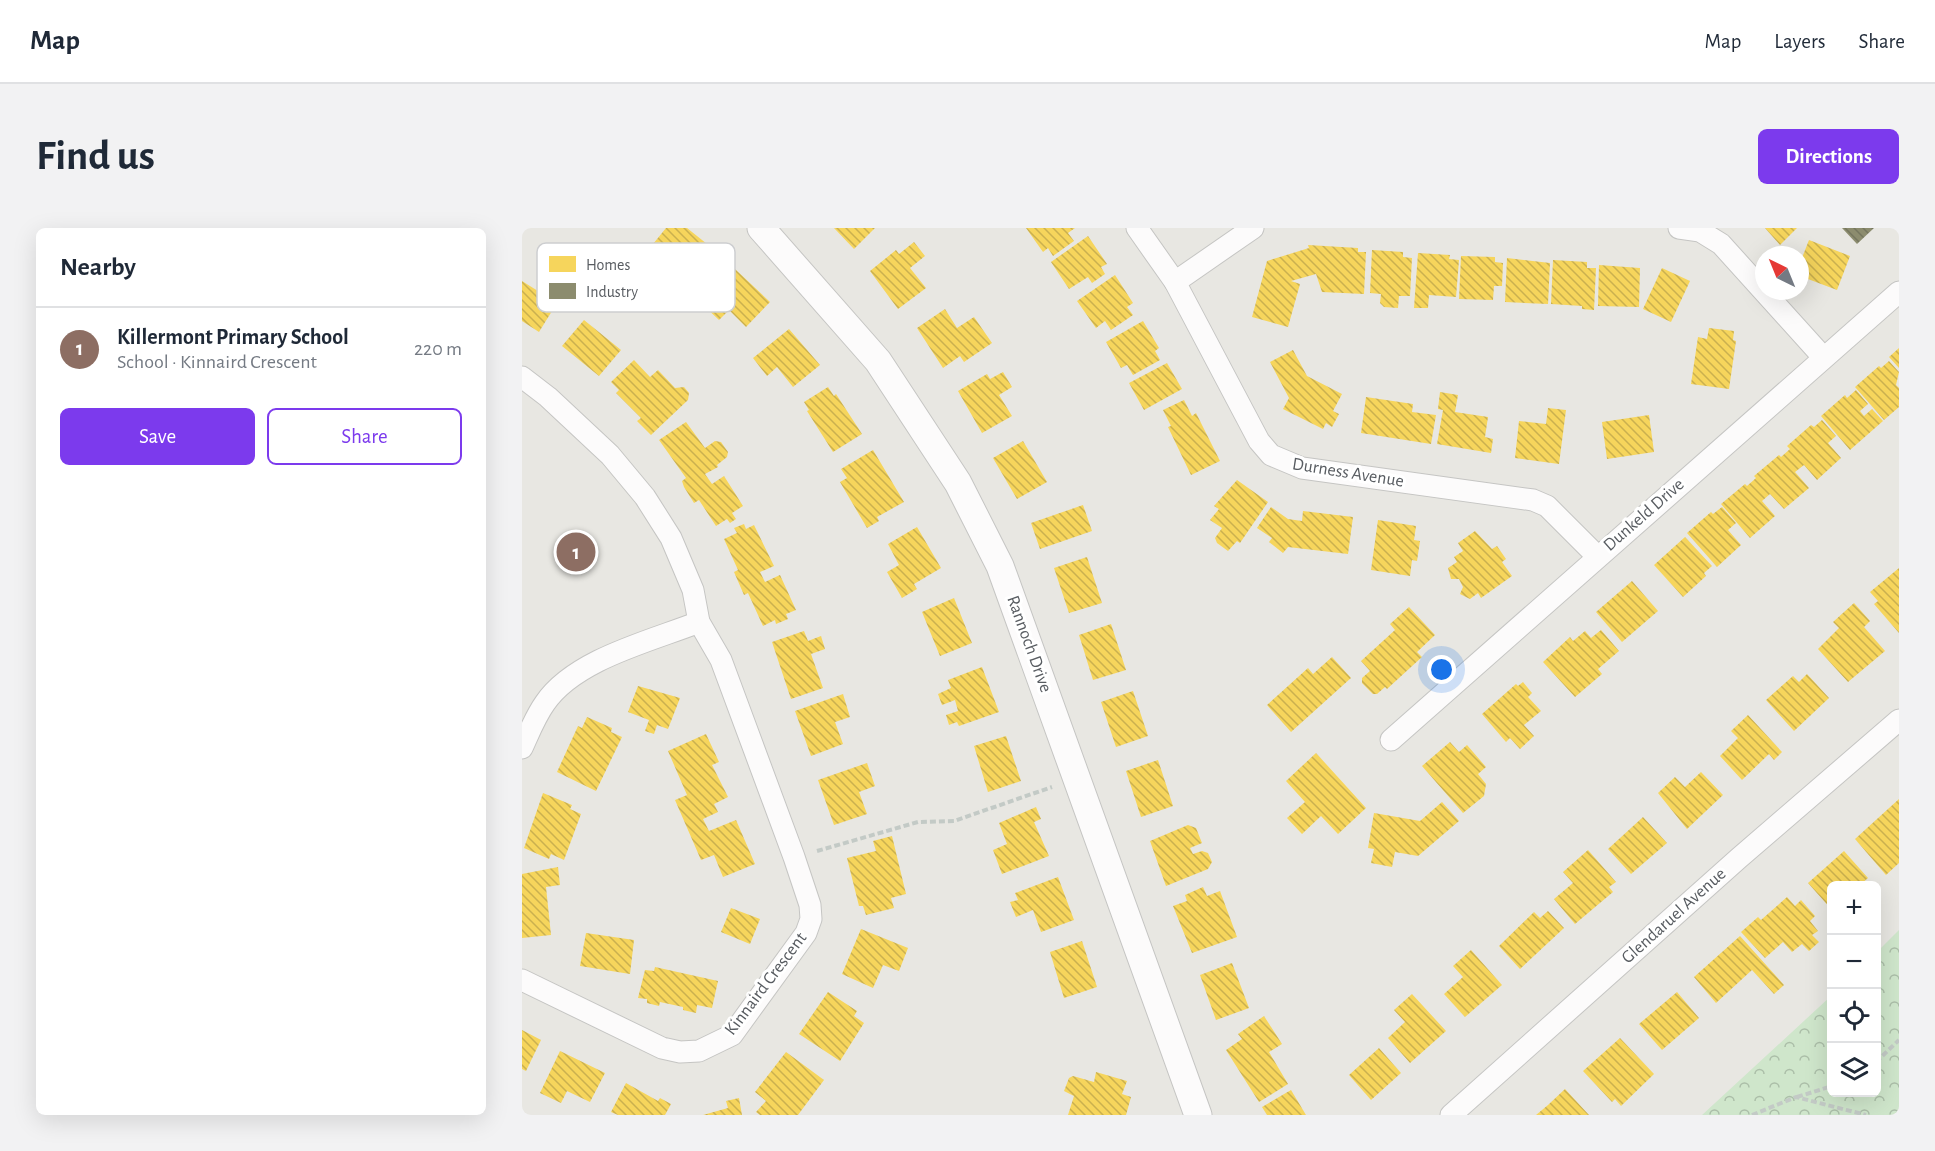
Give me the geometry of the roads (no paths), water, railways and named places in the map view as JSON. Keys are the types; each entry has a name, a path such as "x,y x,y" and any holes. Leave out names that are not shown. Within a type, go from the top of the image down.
{"street":[{"name":"Rannoch Drive","path":"760,228 878,360 958,483 1000,566 1198,1115"},
{"name":"Durness Avenue","path":"1137,228 1174,282 1259,441 1271,455 1302,468 1533,500 1547,506 1597,556"},
{"path":"1174,282 1254,228"},
{"path":"1680,228 1700,231 1721,244 1823,357"},
{"name":"Dunkeld Drive","path":"1391,740 1899,292"},
{"name":"Kinnaird Crescent","path":"522,377 548,397 610,455 645,497 671,538 693,590 699,622 721,660 795,857 810,905 811,919 806,933 732,1035 699,1051 680,1052 662,1048 522,980"},
{"path":"522,748 546,701 564,682 596,662 699,622"},
{"name":"Glendaruel Avenue","path":"1450,1115 1739,858 1899,720"}],"place":[{"name":"Killermont Primary School","path":"576,552"}]}
